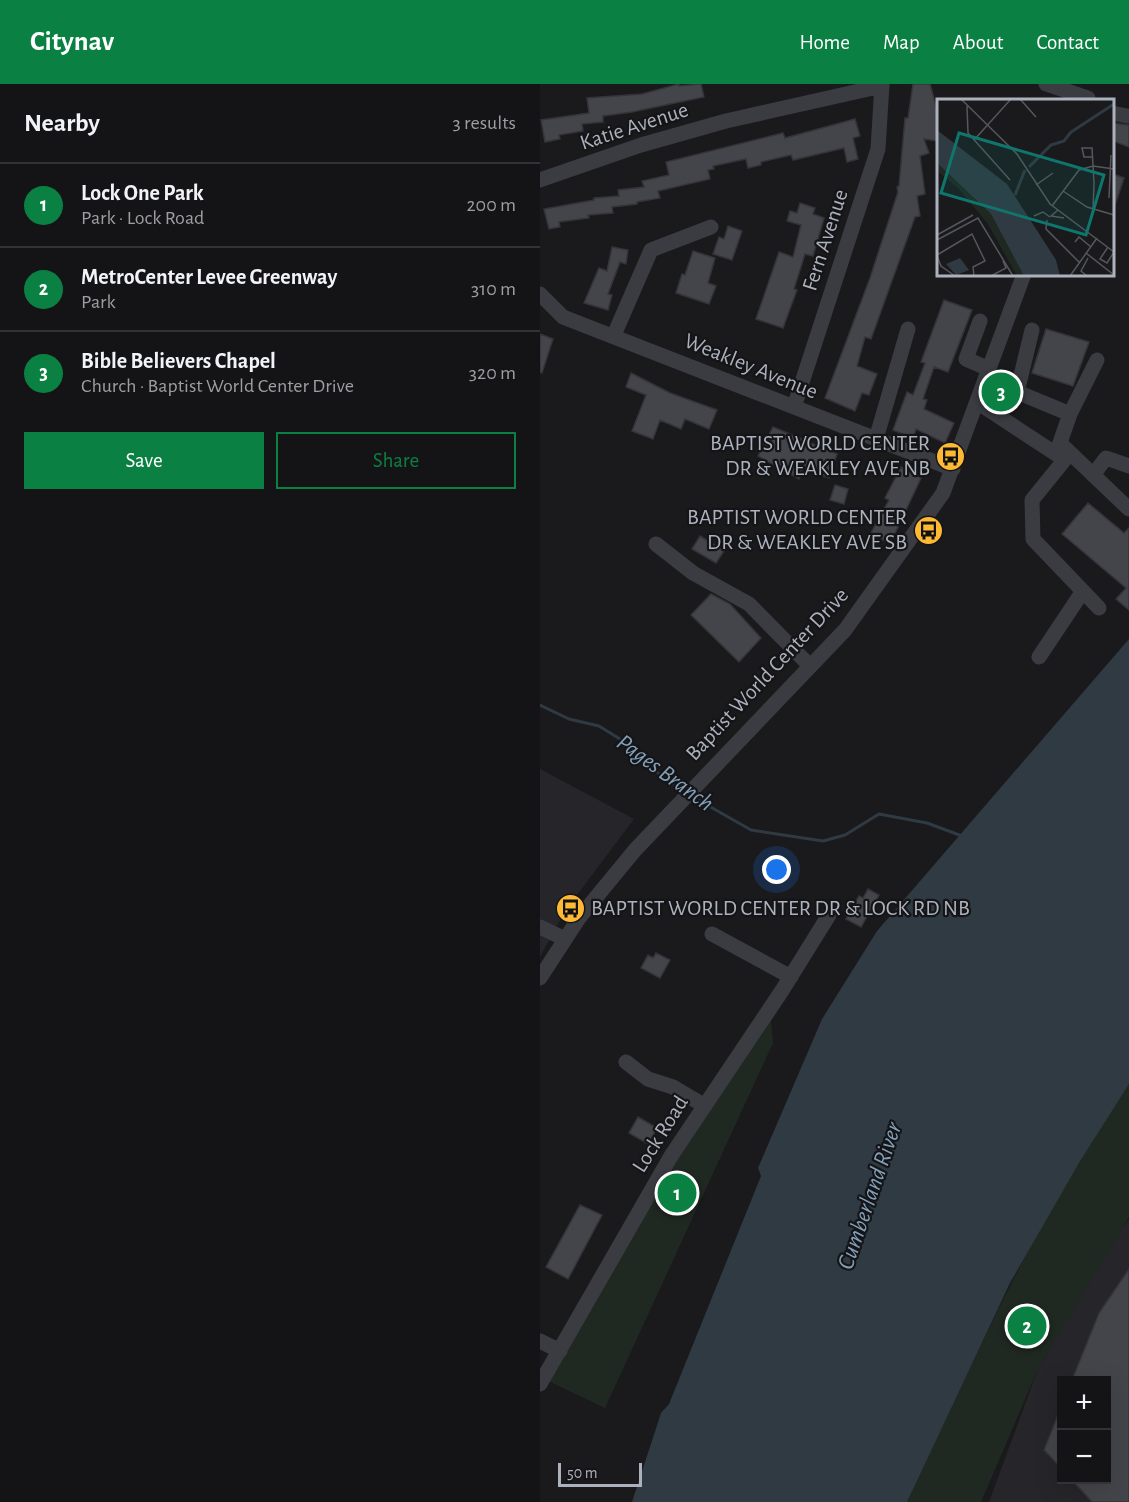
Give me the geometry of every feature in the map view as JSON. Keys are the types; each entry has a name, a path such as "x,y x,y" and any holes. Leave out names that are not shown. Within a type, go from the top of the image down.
{"street":[{"path":"1046,84 1090,94"},
{"name":"Katie Avenue","path":"540,180 640,145 726,121 882,85"},
{"name":"Fern Avenue","path":"794,407 878,150 882,85"},
{"path":"614,335 651,250 711,227"},
{"name":"Baptist World Center Drive","path":"540,978 579,918 635,850 809,665 845,630 943,494 1023,276"},
{"name":"Weakley Avenue","path":"540,294 563,317 953,469"},
{"path":"980,321 966,359 989,369"},
{"path":"876,439 908,329"},
{"path":"1032,330 1017,392 1070,414"},
{"path":"1097,360 1070,414 1064,448 1032,500 1033,539 1099,608"},
{"path":"977,402 1056,454 1064,448"},
{"path":"1064,448 1129,509"},
{"path":"1093,475 1106,458 1129,466"},
{"path":"656,544 693,573 749,604 809,665"},
{"path":"1039,657 1083,591"},
{"name":"Lock Road","path":"540,1384 671,1156 829,915"},
{"path":"540,927 565,939"},
{"path":"712,934 791,976"},
{"path":"626,1062 648,1079 673,1087 705,1106"},
{"path":"540,1341 560,1351"}],"shaded area":[{"path":"540,769 634,819 565,911 540,957"},
{"path":"783,989 789,994 771,1021 773,1043 605,1408 544,1379 671,1156"},
{"path":"1129,1084 1129,1217 1038,1369 981,1502 907,1502 983,1341 1036,1236 1096,1133"},
{"path":"1129,1219 1129,1502 989,1502 1038,1369 1116,1236"}],"water":[{"name":"Cumberland River","path":"1129,639 1129,1084 1080,1161 1010,1283 907,1502 632,1502 661,1413 669,1404 761,1176 758,1168 822,1019 877,931"}],"building":[{"path":"679,84 679,86 701,84 704,97 603,116 603,122 582,124 583,131 559,135 560,139 545,142 541,120 589,113 587,98 642,94"},
{"path":"913,84 930,84 937,110 937,141 924,139 929,153 920,156 925,194 917,196 920,216 915,217 871,339 865,337 857,366 877,374 869,395 862,393 855,411 825,398 870,278 898,192 905,118 908,118"},
{"path":"855,119 860,136 853,138 858,159 847,162 844,148 793,160 791,155 761,162 761,165 748,168 746,159 713,166 714,169 708,170 710,179 658,191 660,198 612,207 613,213 588,215 589,218 559,222 560,227 549,229 544,209 594,200 594,198 619,196 618,190 644,187 642,181 669,175 666,162 783,133 785,138"},
{"path":"1114,123 1129,125 1129,147 1114,141"},
{"path":"1114,174 1124,178 1114,208"},
{"path":"800,203 815,208 813,214 824,218 813,256 805,254 794,289 797,290 783,328 756,319 779,252 793,257 801,225 787,221 790,211 797,213"},
{"path":"728,226 742,231 732,260 713,254 719,237 724,239"},
{"path":"612,247 628,250 626,264 620,262 608,294 612,295 608,310 584,303 599,268 607,271"},
{"path":"693,251 715,258 708,283 716,286 709,304 676,293"},
{"path":"944,300 972,310 948,372 934,367 923,399 927,400 924,409 954,423 945,443 916,429 913,438 893,430 907,392 913,395 925,363 921,362"},
{"path":"1046,329 1089,342 1073,386 1032,373"},
{"path":"540,334 553,339 542,373 540,372"},
{"path":"631,373 670,393 717,410 709,429 685,419 681,429 660,420 653,439 632,431 646,395 626,387"},
{"path":"773,427 837,454 829,478 803,469 799,479 758,456"},
{"path":"901,467 921,478 890,544 871,533 889,500 885,498"},
{"path":"835,485 848,489 844,504 830,500"},
{"path":"1088,503 1124,533 1129,528 1129,610 1116,599 1126,588 1062,534"},
{"path":"700,536 724,551 716,563 692,549"},
{"path":"711,594 730,604 761,638 739,662 691,615"},
{"path":"868,889 879,895 861,927 846,919 859,896 863,898"},
{"path":"656,953 670,960 660,978 641,968 648,955 653,958"},
{"path":"638,1117 657,1128 648,1144 629,1133"},
{"path":"580,1205 602,1215 568,1279 546,1267"},
{"path":"1129,1269 1129,1502 1092,1502 1076,1484 1111,1484 1111,1376 1074,1376 1099,1313"},
{"path":"1057,1417 1057,1464 1044,1450"}],"waterway":[{"name":"Pages Branch","path":"540,705 569,719 599,726 628,744 659,774 685,792"},
{"name":"Pages Branch","path":"693,797 751,830 823,841 845,835 879,814 927,823 962,836"}],"place":[{"name":"Bible Believers Chapel","path":"1001,392"},
{"name":"BAPTIST WORLD CENTER DR & WEAKLEY AVE NB","path":"951,456"},
{"name":"BAPTIST WORLD CENTER DR & WEAKLEY AVE SB","path":"928,530"},
{"name":"BAPTIST WORLD CENTER DR & LOCK RD NB","path":"570,908"},
{"name":"Lock One Park","path":"677,1193"},
{"name":"MetroCenter Levee Greenway","path":"1027,1326"}]}
